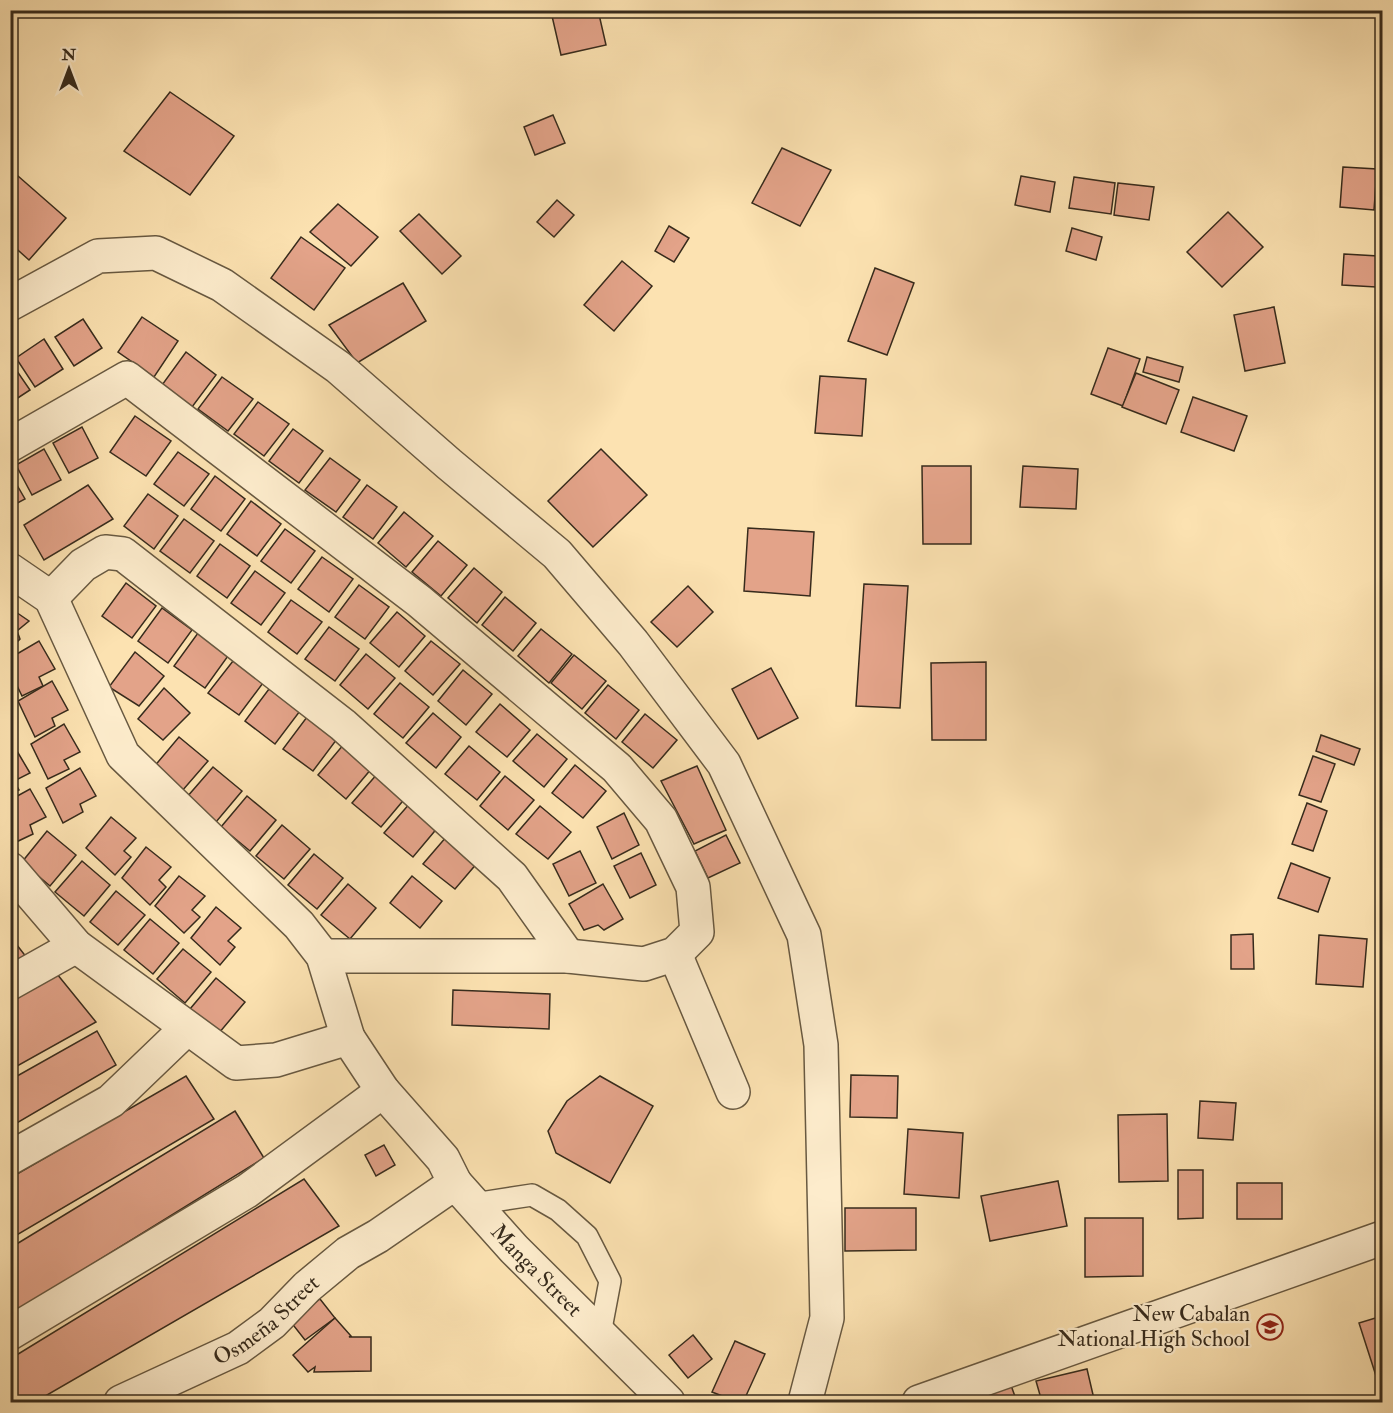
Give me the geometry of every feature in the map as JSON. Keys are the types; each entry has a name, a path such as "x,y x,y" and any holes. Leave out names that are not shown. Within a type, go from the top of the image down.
{"street":[{"path":"10,304 98,256 156,253 222,285 338,367 557,554 633,643 724,764 804,935 821,1045 827,1318 805,1402"},
{"path":"10,445 127,378 410,594 617,768 661,820 693,887 697,932 675,954 644,964 568,956 323,956 299,925 123,755 51,598 10,570"},
{"path":"51,598 83,565 105,552 123,554 343,725 512,877 568,956"},
{"path":"10,869 76,946 186,1029 236,1063 276,1060 348,1038"},
{"path":"10,983 76,946"},
{"path":"675,954 733,1092"},
{"name":"Manga Street","path":"323,956 348,1038 383,1091 443,1159 464,1194 514,1249 668,1402"},
{"path":"10,1158 111,1101 186,1029"},
{"path":"10,1333 247,1191 383,1091"},
{"name":"Osmeña Street","path":"121,1402 238,1348 272,1323 307,1287 348,1253 400,1221 464,1194"},
{"path":"919,1402 1383,1238"}],"lane":[{"path":"464,1194 532,1195 558,1210 587,1236 610,1281 600,1334"}],"building":[{"path":"576,10 598,10 606,45 561,55 552,16"},
{"path":"170,92 234,136 190,195 124,151"},
{"path":"553,115 565,143 535,155 524,127"},
{"path":"782,148 831,170 800,226 752,203"},
{"path":"1343,167 1377,169 1374,210 1340,207"},
{"path":"10,169 66,218 29,260 10,243"},
{"path":"1021,176 1055,182 1050,212 1015,205"},
{"path":"1074,177 1115,183 1111,214 1069,208"},
{"path":"1118,183 1154,187 1149,220 1114,215"},
{"path":"557,200 574,215 554,237 537,222"},
{"path":"338,204 378,237 351,266 310,232"},
{"path":"1228,212 1263,247 1222,287 1187,252"},
{"path":"419,214 461,256 442,274 400,231"},
{"path":"669,226 689,238 674,262 655,251"},
{"path":"1072,228 1102,237 1096,260 1066,251"},
{"path":"301,237 345,268 314,310 271,278"},
{"path":"1344,254 1378,256 1376,287 1342,285"},
{"path":"622,261 652,286 614,331 584,305"},
{"path":"875,268 914,283 887,355 848,341"},
{"path":"403,283 426,321 357,363 329,325"},
{"path":"1274,307 1285,363 1245,371 1234,315"},
{"path":"142,317 178,341 154,377 118,352"},
{"path":"83,319 102,348 74,366 55,337"},
{"path":"44,339 63,369 35,387 16,358"},
{"path":"1108,348 1140,359 1123,406 1091,394"},
{"path":"186,352 216,375 192,407 162,385"},
{"path":"1147,357 1183,367 1179,382 1143,372"},
{"path":"10,361 30,390 10,403"},
{"path":"1136,373 1179,390 1166,424 1122,407"},
{"path":"820,376 866,379 862,436 815,433"},
{"path":"222,377 253,399 228,431 198,409"},
{"path":"1193,397 1247,416 1234,451 1181,432"},
{"path":"258,402 289,424 264,456 234,434"},
{"path":"135,416 171,441 146,476 110,452"},
{"path":"82,427 98,458 69,473 53,443"},
{"path":"293,429 323,451 299,483 269,461"},
{"path":"44,449 61,480 32,495 16,465"},
{"path":"601,449 647,495 593,547 548,501"},
{"path":"178,452 209,474 184,506 154,484"},
{"path":"330,458 360,480 336,512 305,490"},
{"path":"922,466 971,466 971,544 923,544"},
{"path":"1023,466 1078,469 1076,509 1020,507"},
{"path":"10,473 25,499 10,507"},
{"path":"215,476 245,499 221,531 191,509"},
{"path":"88,485 113,519 44,560 24,525"},
{"path":"367,485 397,507 373,539 343,517"},
{"path":"148,494 178,516 154,549 124,526"},
{"path":"251,501 281,524 257,556 227,534"},
{"path":"404,512 433,536 406,567 378,543"},
{"path":"184,519 214,541 190,573 160,551"},
{"path":"748,528 814,532 810,596 744,591"},
{"path":"285,529 315,551 291,583 261,561"},
{"path":"438,541 467,565 441,596 412,572"},
{"path":"220,544 250,566 227,598 197,576"},
{"path":"322,557 353,579 329,612 298,589"},
{"path":"474,568 502,592 477,623 448,598"},
{"path":"255,571 285,593 261,625 231,603"},
{"path":"126,583 156,606 132,638 102,616"},
{"path":"864,584 908,586 900,708 856,706"},
{"path":"359,585 389,607 365,639 335,617"},
{"path":"688,586 713,612 677,647 651,622"},
{"path":"505,597 536,623 513,651 482,625"},
{"path":"291,600 322,622 297,654 268,632"},
{"path":"10,608 29,621 17,631 20,639 10,649"},
{"path":"162,608 192,630 168,663 138,641"},
{"path":"397,612 425,636 399,667 370,643"},
{"path":"329,627 359,649 335,681 305,659"},
{"path":"541,629 572,654 549,683 518,656"},
{"path":"198,633 228,656 205,688 174,666"},
{"path":"39,641 55,669 39,677 43,686 22,696 10,671 10,658"},
{"path":"431,641 460,664 433,695 405,671"},
{"path":"135,652 164,676 139,706 109,687"},
{"path":"366,654 395,678 368,709 340,685"},
{"path":"574,655 606,681 582,709 551,683"},
{"path":"233,661 263,683 239,715 208,693"},
{"path":"986,662 986,740 932,740 931,663"},
{"path":"771,668 798,718 758,739 732,689"},
{"path":"463,670 492,694 466,725 438,701"},
{"path":"52,681 68,710 52,718 55,726 35,737 18,701"},
{"path":"400,683 429,707 403,738 374,714"},
{"path":"608,685 639,710 616,739 585,713"},
{"path":"164,688 190,713 163,740 138,719"},
{"path":"269,689 300,711 275,744 245,721"},
{"path":"500,704 530,730 507,757 476,732"},
{"path":"433,713 461,737 436,768 406,743"},
{"path":"645,714 677,740 653,768 622,742"},
{"path":"307,717 337,739 313,771 283,749"},
{"path":"64,724 80,752 64,760 69,769 48,779 31,744"},
{"path":"537,734 567,759 544,787 513,761"},
{"path":"1321,735 1360,749 1354,765 1316,751"},
{"path":"179,737 208,761 182,791 153,768"},
{"path":"344,744 372,768 346,799 318,775"},
{"path":"14,746 30,773 14,781 19,790 10,794 10,748"},
{"path":"469,746 500,772 477,800 445,774"},
{"path":"1313,756 1335,764 1321,802 1299,795"},
{"path":"575,765 606,791 583,818 552,793"},
{"path":"697,766 726,830 694,844 661,781"},
{"path":"213,767 242,791 216,822 187,797"},
{"path":"80,768 96,796 80,804 83,812 63,823 46,788"},
{"path":"378,773 407,796 381,827 352,803"},
{"path":"505,776 534,800 508,830 480,806"},
{"path":"30,789 46,817 30,825 33,834 12,844 10,800"},
{"path":"247,796 276,820 250,851 221,827"},
{"path":"411,802 439,826 413,857 384,833"},
{"path":"1307,803 1327,811 1313,851 1292,844"},
{"path":"540,806 571,832 548,859 516,834"},
{"path":"624,813 639,845 612,859 597,827"},
{"path":"111,817 136,838 124,851 131,857 115,875 86,848"},
{"path":"282,825 310,849 284,879 256,856"},
{"path":"47,831 76,855 50,886 22,862"},
{"path":"726,835 740,863 708,878 695,851"},
{"path":"447,836 478,862 455,889 423,864"},
{"path":"146,847 171,867 159,880 166,887 150,905 122,878"},
{"path":"580,851 596,883 569,896 553,864"},
{"path":"641,853 656,885 630,898 614,866"},
{"path":"314,854 343,878 317,909 288,885"},
{"path":"82,861 110,885 84,916 55,892"},
{"path":"1291,863 1330,878 1318,912 1278,898"},
{"path":"179,876 205,896 192,910 200,917 184,933 155,906"},
{"path":"412,876 442,901 420,928 390,903"},
{"path":"348,884 376,908 350,939 321,915"},
{"path":"603,884 623,919 604,930 598,925 584,930 569,904"},
{"path":"116,891 145,915 118,945 90,922"},
{"path":"216,907 241,928 228,941 235,947 220,965 191,938"},
{"path":"150,919 179,943 153,974 124,950"},
{"path":"1253,934 1254,969 1231,969 1231,935"},
{"path":"1319,935 1367,939 1363,987 1316,984"},
{"path":"10,936 27,958 10,968"},
{"path":"183,949 211,972 185,1003 157,979"},
{"path":"57,974 96,1022 10,1070 10,1002"},
{"path":"216,978 245,1002 219,1033 190,1009"},
{"path":"453,990 550,994 549,1029 452,1025"},
{"path":"97,1031 116,1065 10,1127 10,1080"},
{"path":"851,1075 898,1076 897,1118 850,1117"},
{"path":"186,1076 214,1119 10,1239 10,1178"},
{"path":"600,1076 653,1106 610,1183 556,1153 548,1131 567,1101"},
{"path":"1200,1101 1236,1103 1233,1140 1198,1138"},
{"path":"235,1111 264,1158 10,1315 10,1248"},
{"path":"1167,1114 1168,1181 1119,1182 1118,1115"},
{"path":"908,1129 963,1133 959,1198 904,1194"},
{"path":"384,1145 395,1165 376,1176 365,1155"},
{"path":"1178,1170 1203,1170 1203,1218 1178,1219"},
{"path":"304,1179 339,1226 35,1402 10,1402 10,1359"},
{"path":"1058,1181 1067,1226 990,1241 981,1196"},
{"path":"1237,1183 1282,1183 1282,1219 1237,1219"},
{"path":"845,1208 916,1208 916,1250 845,1251"},
{"path":"1085,1218 1143,1218 1143,1276 1085,1277"},
{"path":"320,1299 335,1318 305,1340 290,1321"},
{"path":"1382,1316 1382,1381 1378,1382 1359,1323"},
{"path":"335,1318 351,1336 349,1337 371,1337 371,1371 314,1372 315,1367 308,1372 293,1355"},
{"path":"693,1335 712,1359 688,1378 669,1355"},
{"path":"735,1341 765,1354 745,1398 755,1402 729,1402 730,1399 712,1392"},
{"path":"1087,1369 1094,1399 1080,1402 1042,1402 1036,1381"},
{"path":"1008,1377 1017,1402 965,1402"}],"place":[{"name":"New Cabalan National High School","path":"1270,1327"}]}
